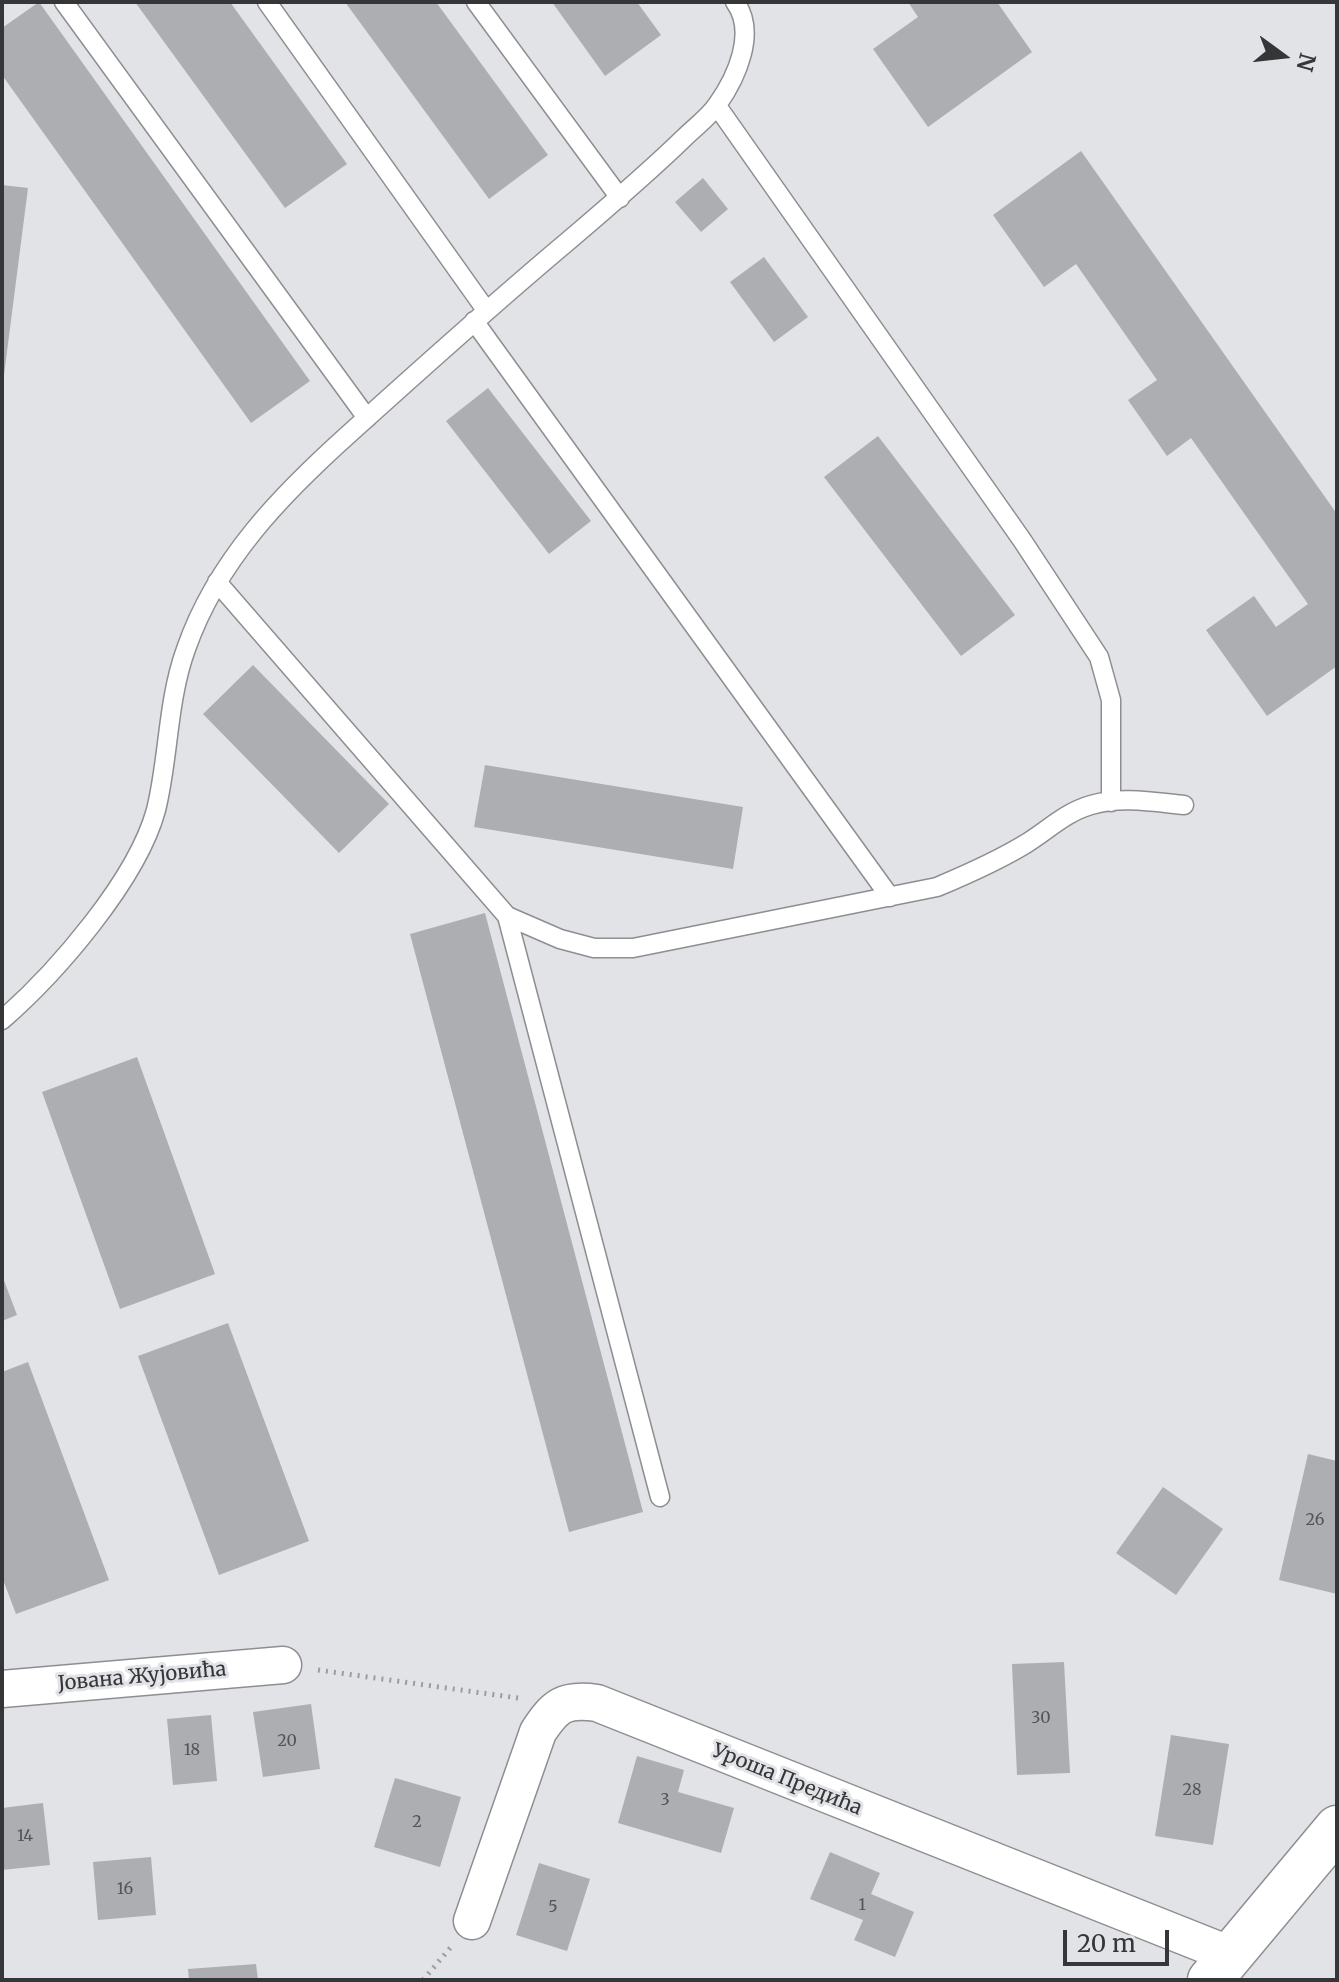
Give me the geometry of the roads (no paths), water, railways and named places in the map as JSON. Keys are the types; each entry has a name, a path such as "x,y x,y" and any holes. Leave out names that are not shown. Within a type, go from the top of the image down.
{"main road":[{"path":"1221,1968 1337,1828"}],"street":[{"name":"Јована Жујовића","path":"2,1689 283,1665"},
{"name":"Уроша Предића","path":"472,1921 538,1732 549,1715 563,1704 580,1701 597,1703 1221,1968"}],"lane":[{"path":"64,2 367,418"},
{"path":"267,2 480,316 890,897"},
{"path":"476,2 620,198"},
{"path":"2,1020 64,956 114,895 140,851 156,809 185,651 217,582 236,553 287,492 480,316 620,198 717,106 735,70 745,39 743,14 735,2"},
{"path":"717,106 1022,540 1099,657 1111,700 1111,802"},
{"path":"217,582 507,916 560,939 594,948 633,948 937,887 984,868 1027,843 1064,816 1091,805 1128,800 1184,805"},
{"path":"507,916 660,1497"}]}
